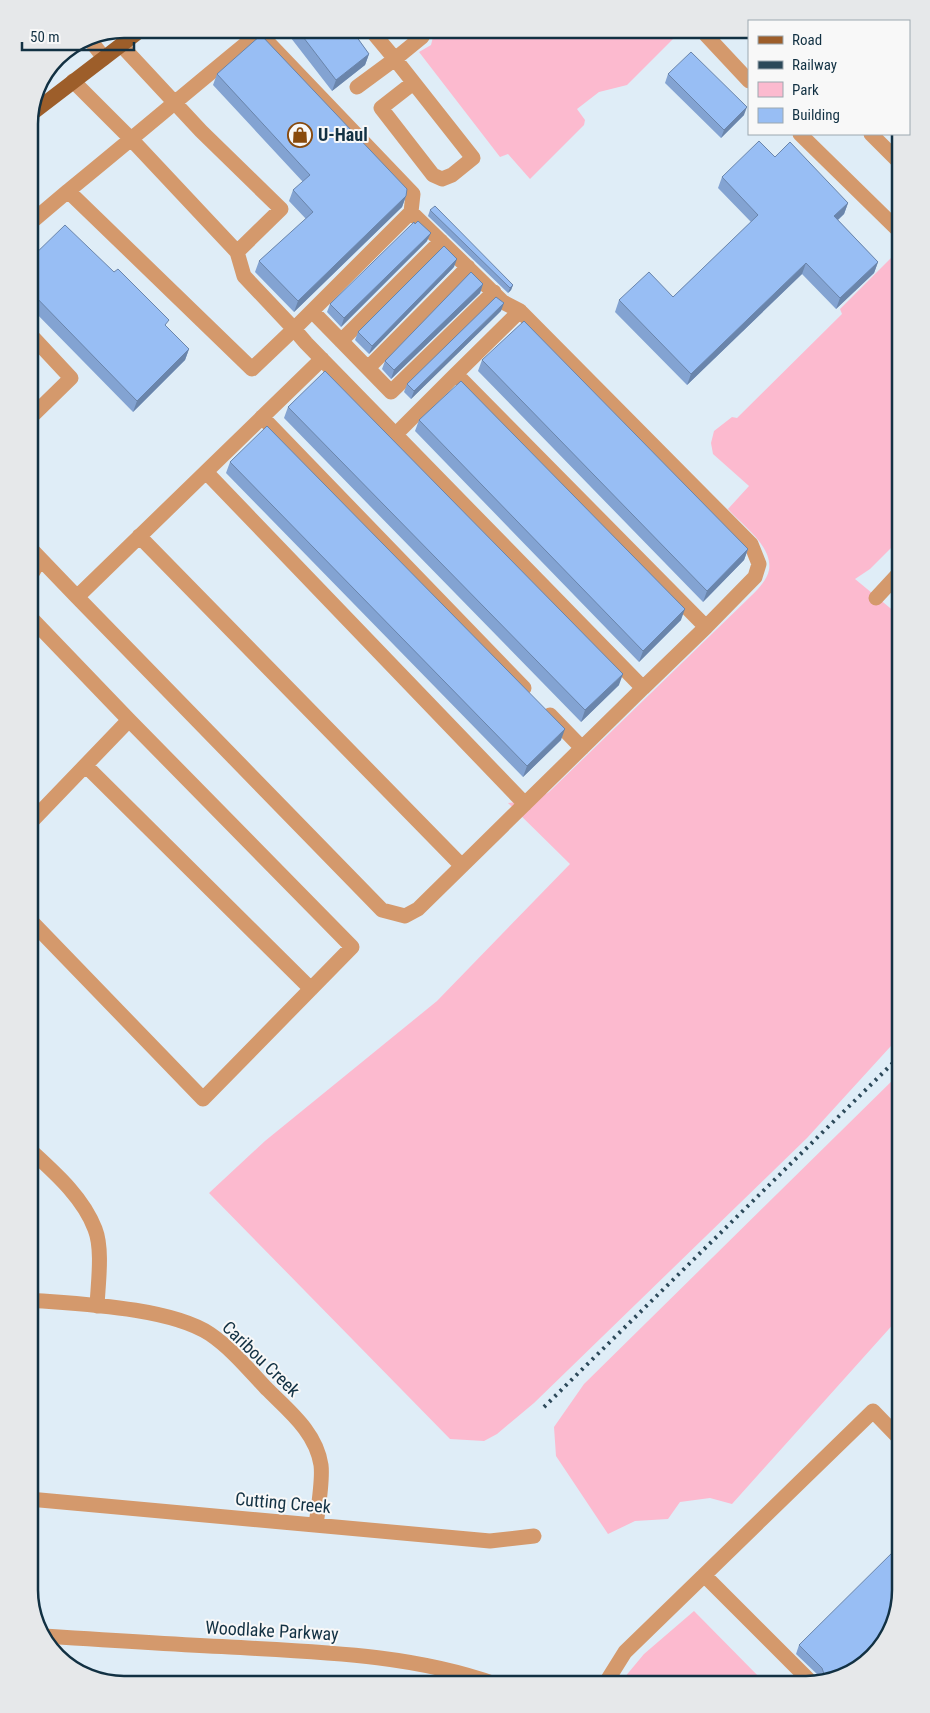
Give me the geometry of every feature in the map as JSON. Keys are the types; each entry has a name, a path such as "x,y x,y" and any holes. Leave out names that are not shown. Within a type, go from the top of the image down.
{"main road":[{"path":"39,107 129,38"}],"street":[{"path":"38,216 253,38"},
{"path":"68,191 252,369 411,212 413,194 264,38"},
{"path":"377,38 394,60 413,83 473,158 452,175 442,179 433,175 382,108 413,83"},
{"path":"356,87 421,38"},
{"path":"709,38 748,81"},
{"path":"93,43 104,58"},
{"path":"121,44 201,131 281,210 237,252"},
{"path":"74,81 237,252 244,276 395,435 643,688"},
{"path":"801,135 892,224"},
{"path":"873,135 892,155"},
{"path":"38,562 40,558 382,910 405,916 418,909 755,577 759,564 752,544 520,311 503,302 411,212"},
{"path":"341,341 441,241"},
{"path":"368,368 468,267"},
{"path":"312,311 391,392 494,292"},
{"path":"395,435 520,311"},
{"path":"38,343 71,378 38,410"},
{"path":"77,597 322,359"},
{"path":"456,374 706,626"},
{"path":"262,417 582,748"},
{"path":"206,472 525,804"},
{"path":"139,536 462,866"},
{"path":"876,598 892,583"},
{"path":"38,624 129,720 352,947 204,1099 38,927"},
{"path":"38,815 129,720"},
{"path":"86,766 311,989"},
{"path":"38,1157 56,1174 82,1204 96,1230 100,1259 97,1306"},
{"name":"Caribou Creek","path":"38,1301 97,1306 152,1314 182,1320 209,1333 230,1351 307,1430 316,1446 321,1466 316,1525"},
{"path":"610,1676 625,1652 873,1411 892,1431"},
{"name":"Cutting Creek","path":"38,1500 490,1541 534,1536"},
{"path":"704,1575 805,1676"},
{"name":"Woodlake Parkway","path":"51,1637 190,1646 336,1652 418,1663 469,1676"}],"green space":[{"path":"433,38 674,38 627,85 599,92 577,109 585,120 584,125 530,179 508,154 500,157 419,52 431,45"},
{"path":"892,257 892,547 870,569 855,579 892,610 892,1045 807,1138 534,1403 497,1434 484,1441 450,1439 209,1193 265,1141 437,1001 570,864 508,803 536,800 549,792 751,596 764,581 769,570 769,561 766,553 755,536 728,509 749,486 713,454 711,443 714,431 732,417 737,418 842,314 840,309"},
{"path":"892,1081 892,1326 732,1504 710,1498 680,1502 668,1519 635,1521 608,1534 556,1456 554,1427 584,1384"},
{"path":"694,1611 758,1676 626,1676 644,1654"}],"building":[{"name":"U-Haul","path":"258,38 264,38 407,189 406,196 298,301 259,261 313,212 293,190 310,175 217,74"},
{"path":"304,38 357,38 369,54 336,80"},
{"path":"691,52 747,107 724,130 668,74"},
{"path":"759,141 775,157 790,142 848,203 834,216 878,262 840,298 806,263 691,374 619,300 649,272 673,297 758,215 722,177"},
{"path":"435,206 513,285 510,288 430,210"},
{"path":"418,221 431,233 344,318 330,304 414,222 415,224"},
{"path":"65,225 114,272 118,269 169,320 165,325 189,349 137,401 38,299 38,251"},
{"path":"444,246 457,259 372,346 358,332"},
{"path":"471,272 483,284 394,370 385,361"},
{"path":"496,297 504,303 414,391 407,384"},
{"path":"524,321 748,549 707,591 482,360"},
{"path":"325,371 623,674 585,710 288,407"},
{"path":"461,381 685,609 643,651 419,420"},
{"path":"267,426 565,729 527,766 230,462"},
{"path":"892,1553 892,1601 888,1617 878,1638 859,1658 840,1669 824,1674 822,1668 799,1645"}],"railway":[{"path":"544,1407 892,1064"}],"place":[{"name":"U-Haul","path":"300,135"}]}
